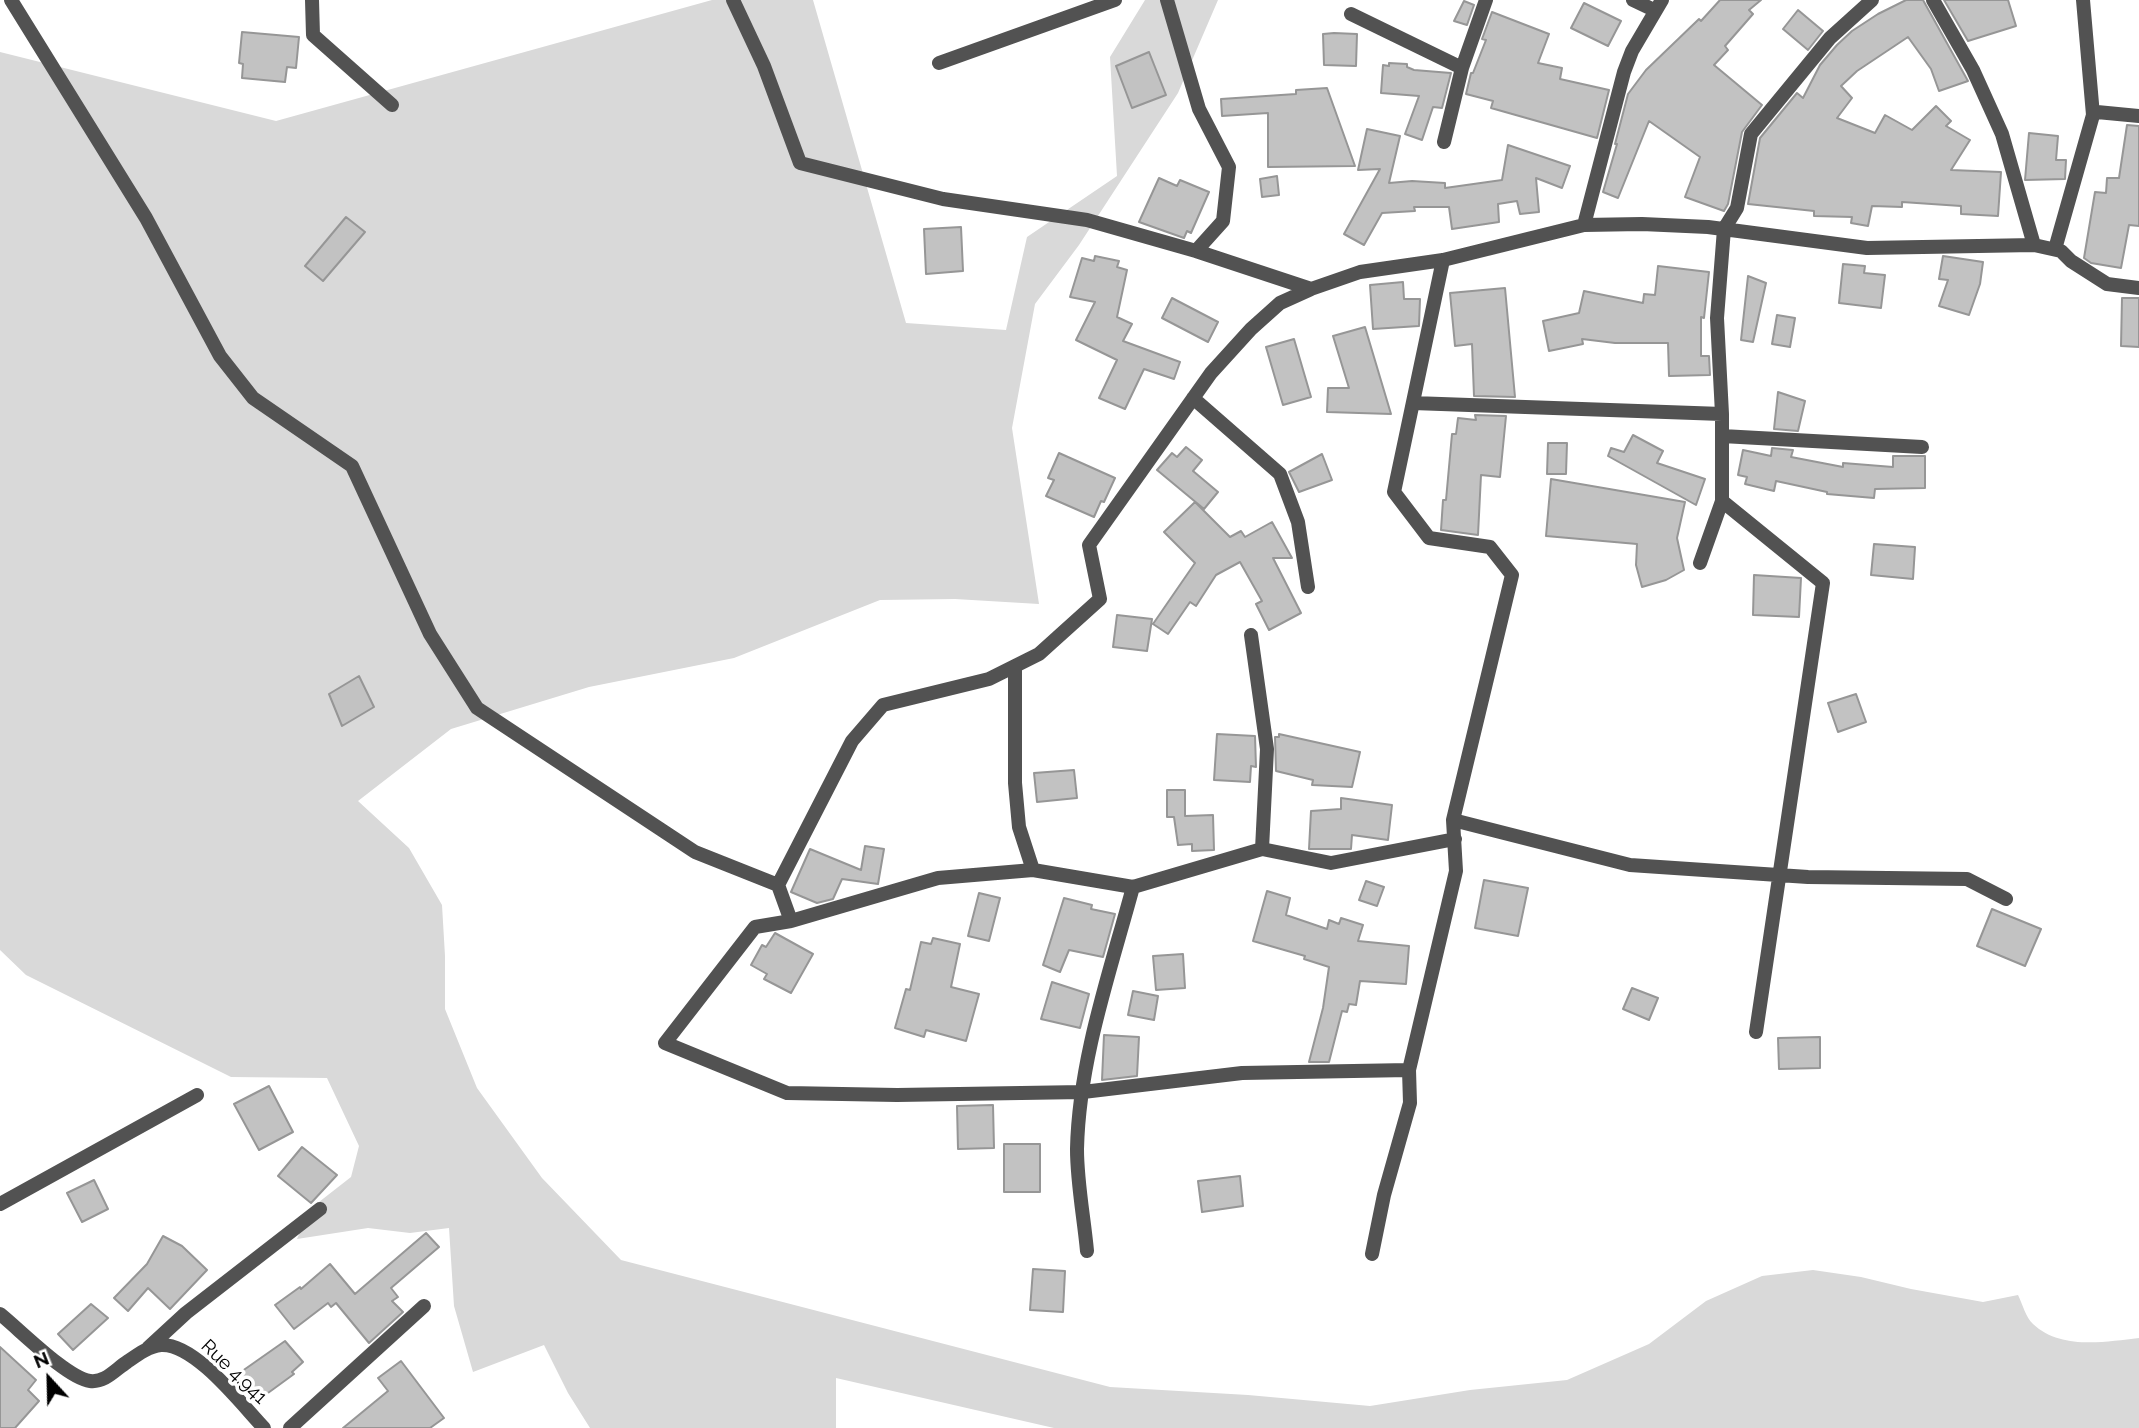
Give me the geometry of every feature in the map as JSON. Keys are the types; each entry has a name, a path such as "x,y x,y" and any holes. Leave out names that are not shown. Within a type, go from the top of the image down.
{"street":[{"path":"11,0 146,218 220,356 253,398 352,466 430,634 477,708 695,852 778,885"},
{"path":"312,0 313,35 392,105"},
{"path":"733,0 764,66 800,163 943,198 1087,220 1196,251 1311,289"},
{"path":"939,64 1115,0"},
{"path":"1167,0 1199,109 1229,167 1223,221 1196,251"},
{"path":"1444,142 1462,68 1486,0"},
{"path":"1584,225 1624,72 1632,51 1658,5 1633,0"},
{"path":"1700,563 1722,501 1722,414 1717,318 1724,229 1737,208 1751,134 1830,38 1872,0"},
{"path":"1933,0 1973,70 2002,134 2034,245"},
{"path":"2055,249 2093,115 2083,0"},
{"path":"1351,15 1462,68"},
{"path":"2093,115 2097,112 2139,116"},
{"path":"791,921 778,885 852,741 883,705 989,679 1039,654 1100,599 1089,545 1211,373 1251,329 1280,303 1360,272 1443,260 1584,225 1642,223 1724,229 1867,248 2034,245 2062,251 2071,261 2107,284 2139,288"},
{"path":"1372,1254 1384,1195 1410,1103 1409,1070 1456,871 1453,820 1512,575 1490,547 1429,538 1394,492 1443,260"},
{"path":"1193,398 1280,474 1298,522 1308,587"},
{"path":"1413,403 1722,414"},
{"path":"1722,436 1922,447"},
{"path":"1722,501 1823,583 1756,1032"},
{"path":"1251,635 1267,749 1262,849"},
{"path":"1015,666 1015,783 1019,827 1032,870"},
{"path":"1453,820 1630,865 1781,875 1967,879 2006,900"},
{"path":"1409,1070 1242,1073 1083,1092 897,1095 787,1093 665,1043 755,926 791,921 938,878 1032,870 1133,887 1262,849 1331,863 1455,839"},
{"path":"1087,1251 1077,1150 1083,1092 1096,1026 1133,887"},
{"path":"0,1204 197,1095"},
{"path":"0,1314 79,1378 90,1381 104,1378 147,1349 186,1313 320,1209"},
{"path":"290,1428 424,1306"},
{"name":"Rue 4.941","path":"147,1349 160,1345 183,1351 204,1365 264,1428"}],"shaded area":[{"path":"712,0 813,0 906,323 1006,330 1027,237 1117,176 1110,57 1145,0 1218,0 1178,93 1079,245 1035,304 1012,428 1039,604 955,599 880,600 734,658 589,687 451,729 358,801 409,848 442,905 445,1009 477,1088 542,1178 621,1260 1110,1387 1370,1406 1470,1390 1567,1380 1649,1344 1706,1301 1762,1276 1813,1270 1983,1302 2018,1295 2031,1321 2056,1338 2083,1342 2139,1338 2139,1428 1054,1428 836,1378 836,1428 590,1428 568,1393 544,1345 473,1372 454,1306 449,1228 410,1233 368,1228 297,1239 310,1209 351,1177 359,1146 327,1078 231,1077 26,975 0,950 0,52 276,121"}],"building":[{"path":"1720,0 1761,0 1749,10 1753,14 1725,46 1728,50 1714,65 1762,105 1742,132 1728,204 1724,211 1685,197 1700,157 1649,121 1618,198 1603,192 1628,94 1646,70 1699,19 1701,21"},
{"path":"1906,0 1923,0 1968,81 1939,91 1931,69 1908,37 1857,71 1841,86 1852,98 1837,118 1875,133 1885,115 1912,130 1936,106 1951,121 1946,126 1970,140 1951,170 2001,172 1998,216 1961,214 1961,206 1902,202 1902,207 1872,206 1868,226 1851,223 1852,217 1814,216 1814,211 1748,204 1760,138 1797,93 1803,98 1820,65 1837,45 1852,31 1878,14"},
{"path":"1944,0 2008,0 2016,26 1968,41"},
{"path":"1464,1 1474,5 1467,25 1454,21"},
{"path":"1584,3 1621,21 1608,46 1571,28"},
{"path":"1798,10 1823,31 1808,50 1783,29"},
{"path":"1492,12 1549,34 1538,63 1562,68 1560,79 1609,90 1597,138 1491,108 1493,101 1466,94 1471,73 1486,40 1482,39"},
{"path":"242,32 299,37 296,68 287,67 285,82 242,78 243,64 239,63"},
{"path":"1323,34 1357,34 1356,66 1324,65"},
{"path":"1149,52 1166,95 1132,108 1116,66"},
{"path":"1389,63 1407,64 1407,67 1414,70 1451,73 1442,108 1433,107 1422,140 1405,134 1419,96 1381,93 1383,65 1389,66"},
{"path":"1327,88 1355,166 1268,167 1268,113 1222,116 1221,99 1296,94 1296,90"},
{"path":"2127,125 2139,126 2139,226 2129,225 2121,268 2091,263 2084,258 2095,192 2106,193 2107,178 2119,178"},
{"path":"1367,129 1400,136 1389,183 1445,183 1445,188 1502,180 1508,145 1570,166 1562,188 1536,178 1539,212 1520,214 1517,201 1498,204 1499,222 1452,229 1449,207 1414,207 1415,211 1382,213 1364,245 1344,234 1380,169 1358,170"},
{"path":"2029,133 2058,136 2056,160 2066,160 2065,179 2025,180"},
{"path":"1277,176 1279,195 1262,197 1260,179"},
{"path":"1159,178 1177,186 1180,180 1209,192 1191,233 1187,231 1184,238 1139,222"},
{"path":"346,217 365,232 323,281 305,266"},
{"path":"961,227 963,271 926,274 924,229"},
{"path":"1095,256 1119,261 1117,267 1127,270 1117,317 1132,324 1123,341 1180,362 1174,379 1144,369 1125,409 1099,398 1117,360 1076,340 1095,302 1070,297 1082,258 1094,261"},
{"path":"1943,256 1983,262 1980,284 1969,315 1939,306 1948,280 1939,279"},
{"path":"1843,264 1865,266 1864,273 1885,275 1881,308 1839,303"},
{"path":"1658,266 1709,272 1704,318 1701,317 1701,356 1709,356 1710,375 1669,376 1668,343 1615,343 1582,339 1583,344 1549,351 1543,321 1579,313 1584,291 1643,303 1644,294 1655,295"},
{"path":"1748,276 1766,283 1753,342 1741,340"},
{"path":"1403,282 1404,299 1420,299 1419,326 1373,329 1370,285"},
{"path":"1505,288 1515,397 1474,396 1472,344 1455,346 1450,293"},
{"path":"1172,298 1218,322 1208,342 1162,318"},
{"path":"2122,298 2139,298 2139,347 2121,346"},
{"path":"1777,315 1795,318 1790,347 1772,344"},
{"path":"1365,327 1391,414 1327,412 1328,388 1349,388 1333,336"},
{"path":"1294,339 1311,397 1283,405 1266,347"},
{"path":"1778,392 1805,401 1798,431 1774,429"},
{"path":"1475,415 1506,416 1500,477 1481,475 1478,535 1441,530 1452,434 1456,434 1458,418 1476,420"},
{"path":"1633,435 1663,451 1657,463 1705,479 1696,505 1608,456 1611,448 1624,452"},
{"path":"1548,443 1567,443 1566,474 1547,474"},
{"path":"1186,447 1202,460 1193,471 1218,492 1204,509 1157,470 1172,453 1177,457"},
{"path":"1772,448 1793,450 1791,457 1843,467 1843,463 1893,467 1893,456 1925,456 1925,488 1875,489 1874,498 1827,494 1776,481 1774,491 1745,484 1747,477 1738,475 1743,450 1771,456"},
{"path":"1059,453 1115,478 1094,517 1046,496 1054,480 1048,478"},
{"path":"1322,454 1332,480 1299,492 1289,472"},
{"path":"1551,479 1685,502 1677,538 1684,570 1666,580 1642,587 1636,565 1637,544 1546,536"},
{"path":"1195,502 1230,537 1241,531 1245,537 1272,522 1292,558 1273,558 1301,613 1269,630 1256,604 1262,601 1240,562 1216,575 1196,606 1190,602 1168,634 1153,624 1195,563 1164,532"},
{"path":"1874,544 1915,547 1913,579 1871,575"},
{"path":"1754,575 1801,578 1799,617 1753,615"},
{"path":"1117,615 1152,619 1147,651 1113,647"},
{"path":"359,676 374,707 342,726 329,694"},
{"path":"1856,694 1866,722 1838,732 1828,703"},
{"path":"1217,734 1255,736 1256,767 1251,766 1250,782 1214,780"},
{"path":"1279,734 1360,752 1352,787 1312,785 1313,780 1276,771 1275,737 1279,737"},
{"path":"1074,770 1077,798 1037,802 1034,773"},
{"path":"1167,790 1185,790 1185,816 1213,815 1214,850 1192,851 1192,844 1178,845 1174,817 1167,817"},
{"path":"1341,798 1392,805 1388,840 1352,835 1351,849 1309,849 1311,811 1341,809"},
{"path":"865,846 884,849 878,884 842,879 833,899 817,903 791,892 810,849 861,870"},
{"path":"1484,880 1528,888 1518,936 1475,928"},
{"path":"1366,881 1384,887 1377,906 1359,900"},
{"path":"1267,891 1290,898 1286,915 1327,929 1329,920 1339,924 1341,918 1363,925 1358,941 1409,946 1406,984 1360,981 1356,1005 1349,1004 1347,1012 1342,1011 1329,1062 1309,1062 1323,1008 1329,967 1304,959 1305,956 1253,941"},
{"path":"979,893 1000,898 989,941 968,936"},
{"path":"1064,898 1092,905 1091,909 1115,914 1103,957 1069,950 1060,972 1043,965"},
{"path":"1992,909 2041,929 2025,966 1977,946"},
{"path":"775,933 813,954 791,993 764,979 767,974 751,965 762,945 766,947"},
{"path":"933,938 960,944 951,987 979,994 966,1041 926,1030 924,1037 895,1028 906,989 910,990 921,942 931,944"},
{"path":"1183,954 1185,988 1156,990 1153,956"},
{"path":"1052,982 1089,994 1080,1028 1041,1019"},
{"path":"1632,988 1658,998 1649,1020 1623,1009"},
{"path":"1133,991 1158,996 1154,1020 1128,1015"},
{"path":"1104,1035 1139,1037 1137,1076 1102,1080"},
{"path":"1820,1037 1820,1068 1779,1069 1778,1038"},
{"path":"269,1086 293,1132 259,1150 234,1104"},
{"path":"993,1105 994,1148 958,1149 957,1106"},
{"path":"1004,1144 1040,1144 1040,1192 1004,1192"},
{"path":"302,1147 337,1175 311,1203 278,1176"},
{"path":"1240,1176 1243,1206 1202,1212 1198,1181"},
{"path":"94,1180 108,1209 82,1222 67,1193"},
{"path":"426,1233 439,1247 391,1288 398,1297 392,1301 403,1312 369,1343 336,1303 331,1307 328,1303 294,1329 275,1305 300,1287 301,1289 330,1264 355,1294"},
{"path":"163,1236 182,1246 207,1270 170,1309 148,1288 128,1311 114,1298 147,1264"},
{"path":"1033,1269 1065,1271 1063,1312 1030,1310"},
{"path":"91,1304 108,1318 73,1350 58,1334"},
{"path":"285,1341 303,1362 292,1372 294,1374 257,1401 238,1374"},
{"path":"0,1347 36,1380 28,1390 39,1401 15,1428 0,1428"},
{"path":"401,1361 444,1418 430,1428 343,1428 388,1391 378,1378"}]}
